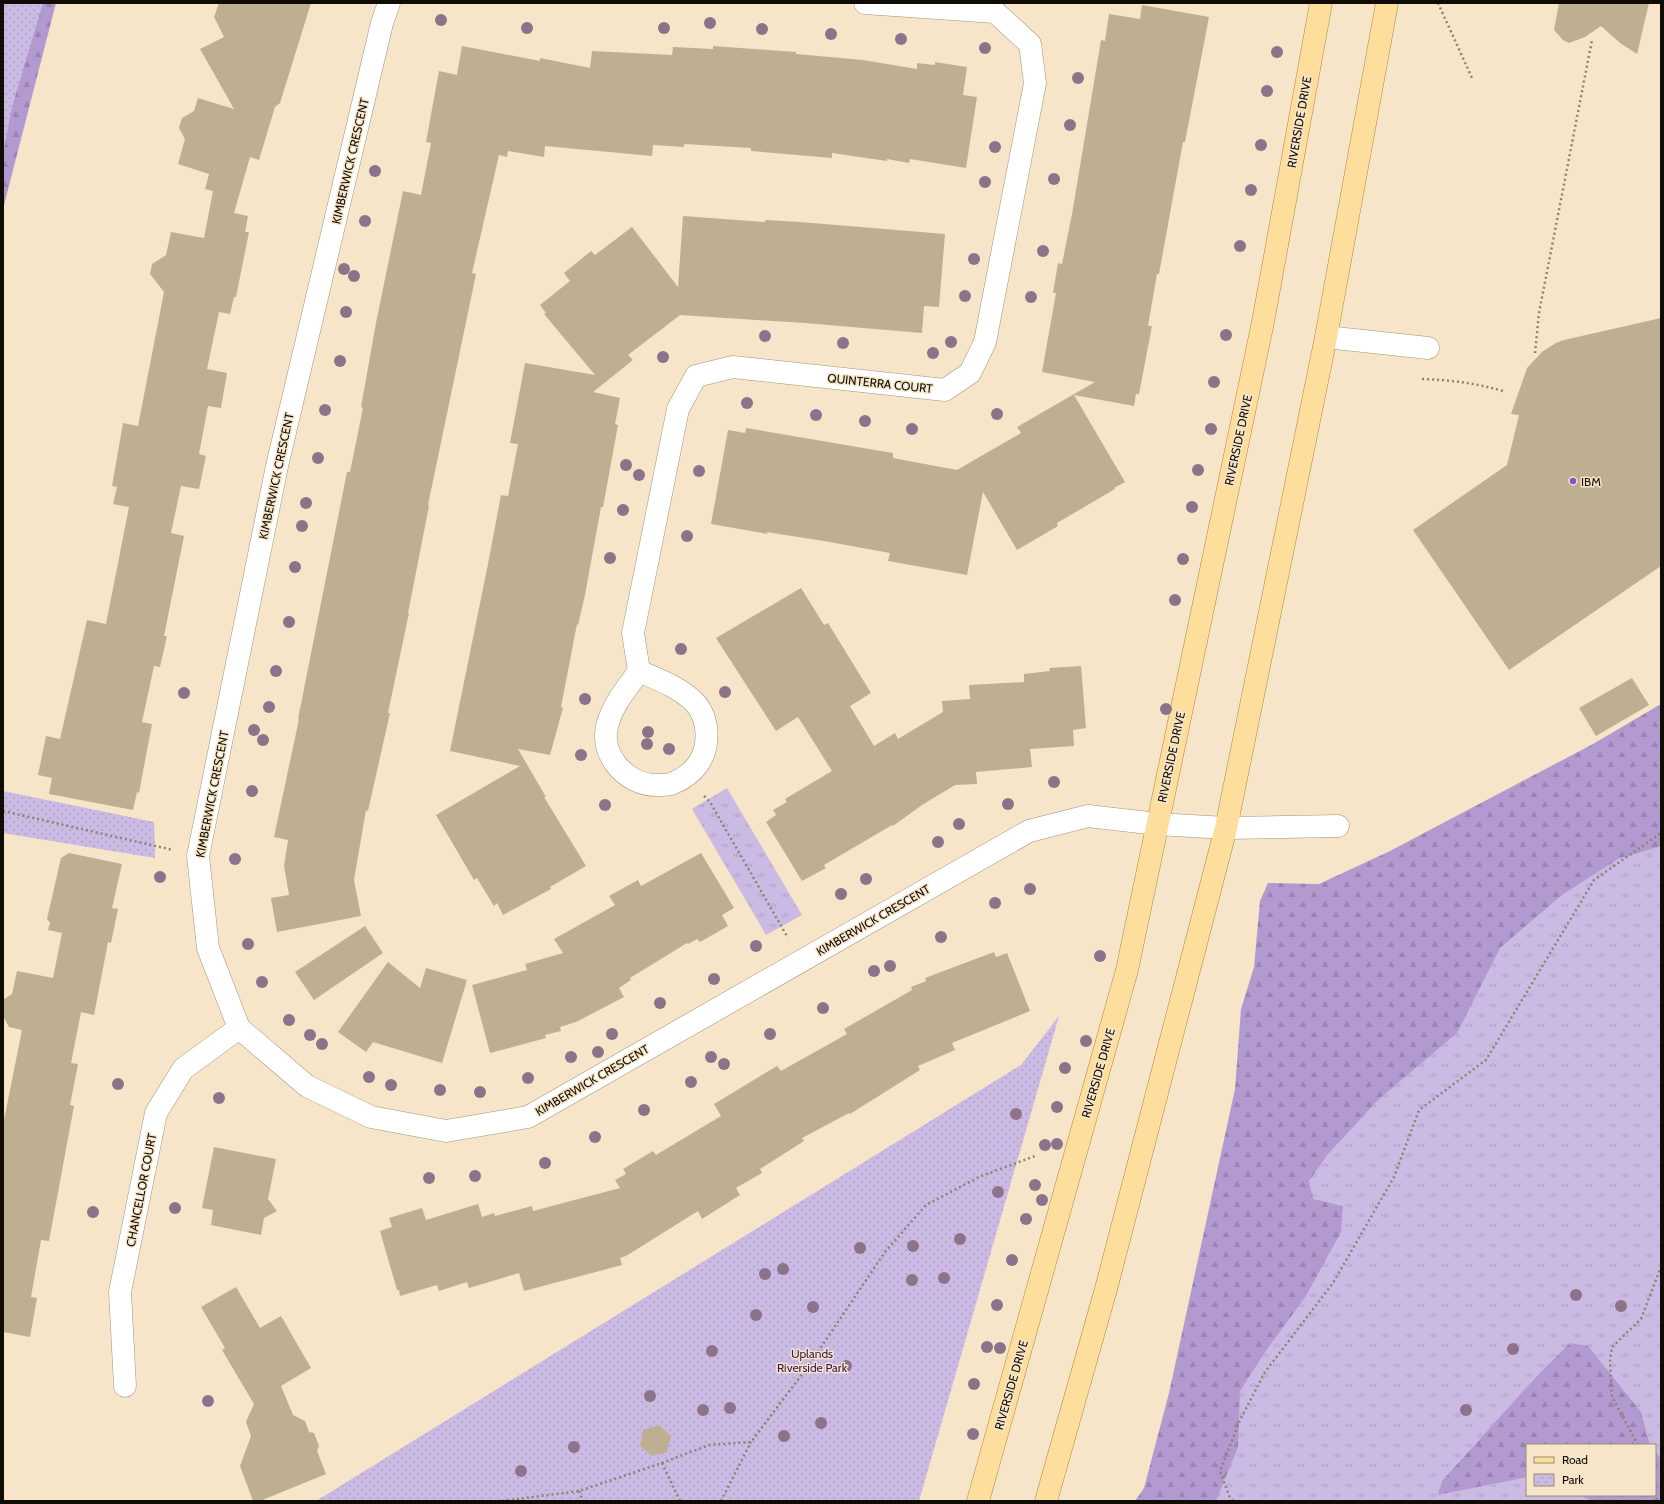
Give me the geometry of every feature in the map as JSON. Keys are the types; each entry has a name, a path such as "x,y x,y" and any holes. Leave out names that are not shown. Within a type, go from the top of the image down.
{"main road":[{"name":"RIVERSIDE DRIVE","path":"978,1501 1127,970 1263,322 1321,3"},
{"path":"1046,1501 1106,1289 1226,828 1326,337 1387,3"}],"street":[{"name":"KIMBERWICK CRESCENT","path":"389,3 277,466 198,856 208,948 239,1028 307,1086 371,1117 446,1131 528,1117 1029,831 1088,816 1157,824 1226,828 1338,826"},
{"name":"QUINTERRA COURT","path":"639,671 633,633 678,409 696,376 733,367 945,390 970,373 984,342 1035,83 1030,44 995,12 865,3"},
{"path":"1326,337 1428,348"},
{"path":"639,671 682,692 696,704 704,719 707,736 705,749 698,765 686,777 670,784 647,785 631,779 618,768 609,752 607,742 607,724 615,708 639,671"},
{"name":"CHANCELLOR COURT","path":"124,1386 120,1292 156,1113 183,1069 239,1028"}],"path":[{"path":"1438,3 1472,78"},
{"path":"1535,352 1539,313 1592,40"},
{"path":"1422,379 1474,383 1503,391"},
{"path":"686,777 710,802 801,961"},
{"path":"3,811 198,856"},
{"path":"1233,1501 1230,1498 1220,1471 1240,1420 1265,1372 1332,1283 1390,1183 1419,1110 1486,1060 1594,880 1661,832"},
{"path":"721,1501 751,1442 809,1365 885,1252 926,1205 980,1177 1035,1156"},
{"path":"1637,1444 1612,1398 1610,1361 1612,1347 1641,1319 1661,1270"},
{"path":"502,1501 579,1491 662,1463 709,1445 751,1442"},
{"path":"662,1463 680,1501"},
{"path":"579,1491 583,1501"}],"green space":[{"path":"3,3 56,3 3,209"},
{"path":"3,3 43,3 12,107 3,154"},
{"path":"1661,704 1661,846 1618,859 1562,895 1500,948 1457,1033 1379,1099 1328,1154 1309,1181 1313,1199 1343,1206 1341,1232 1306,1296 1265,1352 1240,1391 1238,1447 1216,1501 1135,1501 1144,1488 1169,1393 1235,1089 1241,1009 1254,967 1260,901 1268,883 1319,884 1390,851 1593,744"},
{"path":"1661,745 1661,1501 1158,1501 1279,973"},
{"path":"727,788 802,915 766,935 692,809"},
{"path":"3,791 154,822 155,858 3,833"},
{"name":"Uplands Riverside Park","path":"1059,1016 919,1501 316,1501 1021,1065"},
{"path":"1570,1343 1588,1346 1641,1412 1650,1444 1526,1444 1526,1477 1438,1495 1442,1481 1536,1377"},
{"path":"1656,1452 1661,1459 1661,1501 1593,1501 1581,1496 1656,1496"}],"building":[{"path":"219,3 311,3 280,103 275,107 259,160 250,157 234,213 248,216 245,232 249,232 236,297 234,297 230,314 219,312 207,369 227,373 221,408 208,406 199,454 206,456 199,489 181,486 171,533 184,536 164,636 167,636 160,667 154,666 142,722 152,724 139,793 137,792 133,810 49,794 52,778 38,775 46,736 60,739 87,620 106,624 129,507 113,504 117,487 112,486 123,423 138,426 164,292 150,274 152,264 166,255 171,232 204,238 213,191 205,189 209,174 178,164 185,139 179,128 182,118 194,111 198,98 234,109 200,49 224,37 214,17"},
{"path":"1559,3 1649,3 1637,54 1620,43 1601,26 1585,37 1569,43 1563,40 1554,30"},
{"path":"1142,5 1209,17 1185,142 1183,142 1159,274 1157,274 1148,326 1152,326 1139,394 1136,394 1134,406 1074,395 1125,482 1057,523 1058,526 1017,550 983,492 967,575 888,561 890,553 824,541 766,532 768,534 711,524 728,430 745,433 746,428 893,453 893,458 957,470 1021,433 1017,427 1095,382 1042,372 1056,293 1053,293 1058,263 1062,264 1072,214 1101,40 1105,41 1109,14 1140,19"},
{"path":"462,46 540,61 540,58 590,68 592,51 672,55 673,47 713,49 713,46 796,52 796,54 863,60 917,69 917,63 935,65 935,62 967,67 963,95 977,97 966,168 910,159 909,163 832,153 832,158 751,151 751,148 684,144 684,147 653,145 652,156 545,146 544,157 508,151 507,157 499,155 472,273 476,274 428,505 409,613 388,713 390,713 368,811 366,810 354,880 361,916 277,932 271,898 289,895 284,866 288,840 274,837 299,719 347,472 350,472 363,408 361,407 376,323 403,191 421,195 431,143 426,142 439,71 457,75"},
{"path":"683,216 765,222 765,220 800,222 945,234 939,307 924,306 922,333 805,323 680,315 628,355 633,360 593,392 620,398 615,424 618,425 585,595 578,625 577,624 561,707 563,708 550,755 518,749 546,797 544,797 586,866 550,887 551,889 503,915 497,903 494,906 477,878 474,880 436,815 520,766 450,751 501,495 508,496 518,444 510,443 525,363 595,375 544,314 546,313 540,305 570,281 564,273 591,251 595,255 632,227 678,287"},
{"name":"IBM","path":"1661,318 1661,566 1509,670 1413,530 1507,465 1519,415 1511,414 1527,368 1542,352 1564,340"},
{"path":"801,588 824,625 828,623 871,693 850,706 874,746 895,733 898,739 943,712 942,701 970,699 969,685 1024,682 1024,674 1050,671 1049,668 1081,666 1086,728 1073,730 1074,746 1030,749 1032,767 976,772 977,784 955,785 922,805 893,826 892,825 824,865 826,868 802,881 766,822 776,815 773,810 787,802 785,799 832,771 798,717 776,731 716,638"},
{"path":"1632,678 1649,705 1596,736 1579,708"},
{"path":"69,853 122,864 112,908 118,909 111,943 108,942 94,1015 81,1012 71,1063 78,1064 70,1105 74,1106 49,1241 41,1240 31,1297 37,1298 30,1337 3,1332 3,1125 22,1030 9,1027 3,1016 3,1000 12,994 17,971 53,978 62,933 48,930 50,923 47,919 61,858"},
{"path":"701,853 734,908 722,915 728,926 700,942 697,939 688,944 687,943 630,978 631,980 619,988 624,997 576,1022 560,1027 561,1031 545,1035 546,1038 490,1053 472,985 527,970 525,964 563,953 554,939 615,905 609,896 638,880 641,886"},
{"path":"365,926 383,953 314,1000 295,972"},
{"path":"994,952 996,957 1007,953 1030,1011 952,1043 955,1050 918,1066 920,1070 850,1114 849,1113 802,1138 804,1141 760,1169 762,1173 736,1188 740,1195 702,1219 698,1211 626,1256 620,1258 622,1265 524,1291 519,1273 469,1288 467,1282 439,1291 437,1285 400,1296 380,1231 392,1227 389,1218 422,1208 426,1220 478,1204 482,1217 494,1213 495,1216 532,1206 533,1211 620,1188 615,1180 626,1174 623,1169 653,1151 656,1155 721,1116 714,1104 777,1066 781,1071 847,1034 844,1029 912,990 911,987 926,981 925,978"},
{"path":"388,962 420,988 426,968 467,980 442,1063 373,1042 366,1052 338,1032"},
{"path":"214,1147 276,1159 268,1199 277,1211 264,1218 261,1235 211,1225 213,1210 202,1208"},
{"path":"236,1287 260,1328 281,1316 311,1368 281,1386 293,1415 305,1421 309,1432 314,1433 319,1446 317,1451 326,1474 260,1501 253,1501 240,1466 251,1436 246,1422 254,1404 222,1350 225,1348 201,1307"},
{"path":"659,1425 671,1436 667,1452 652,1456 640,1446 643,1430"}],"place":[{"name":"IBM","path":"1573,481"}]}
